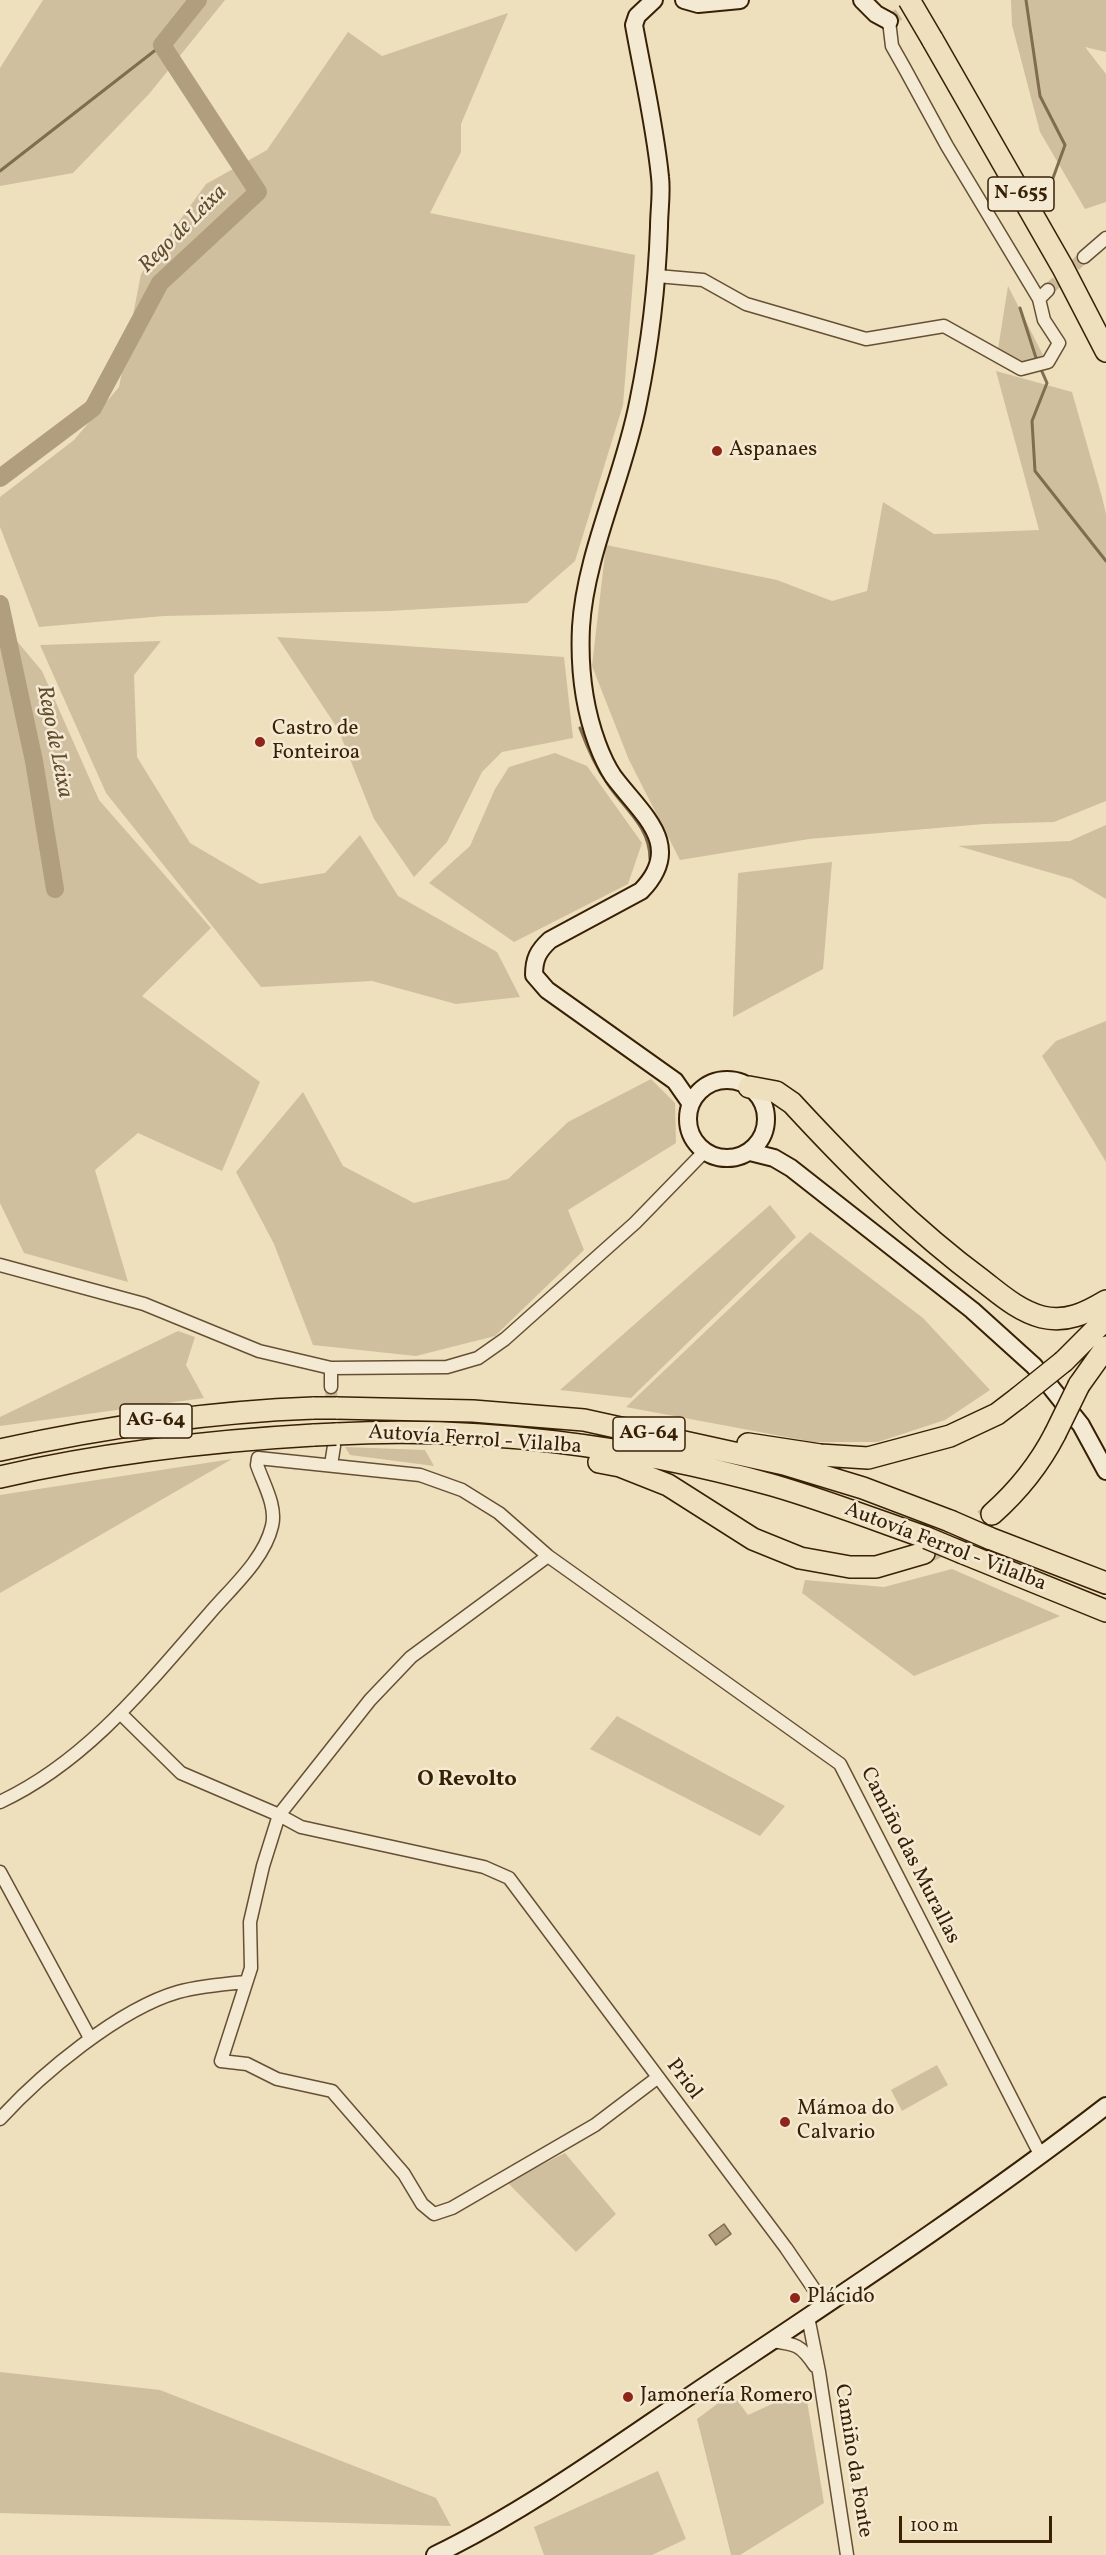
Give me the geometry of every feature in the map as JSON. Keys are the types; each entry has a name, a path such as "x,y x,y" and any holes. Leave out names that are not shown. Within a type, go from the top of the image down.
{"highway":[{"name":"N-655","path":"909,0 1058,258 1106,351"},
{"path":"749,1087 776,1092 792,1103 882,1196 939,1247 1023,1310 1042,1317 1062,1319 1084,1314 1106,1301"},
{"path":"650,1434 868,1458 950,1436 997,1414 1064,1361 1106,1319"},
{"path":"992,1514 1014,1495 1032,1473 1055,1434 1079,1385 1106,1347"},
{"name":"Autovía Ferrol - Vilalba","path":"0,1449 134,1423 237,1411 314,1408 473,1411 584,1420 784,1464 863,1488 1106,1584"},
{"name":"Autovía Ferrol - Vilalba","path":"0,1477 141,1450 232,1439 314,1435 335,1440 386,1431 527,1439 679,1462 773,1485 925,1546 963,1553 1106,1611"},
{"path":"527,1439 565,1455 620,1466 668,1485 753,1539 800,1558 850,1567 876,1567 925,1546"}],"street":[{"path":"654,0 637,16 634,25 660,179 657,276 638,403 619,480 596,551 582,612 579,662 585,703 598,745 612,775 648,817 661,849 659,864 653,879 641,891 550,940 539,950 534,964 534,975 547,990 675,1081 691,1104"},
{"path":"684,0 699,4 740,0"},
{"path":"657,276 703,280 746,304 866,339 944,326 1021,369 1048,362 1059,343 1044,320 1044,294 947,146 892,46 889,21 876,14 862,0"},
{"path":"1084,257 1106,238"},
{"path":"675,1081 709,1085 734,1081 749,1087 764,1106 765,1130 759,1143 750,1152 726,1159 705,1151 695,1142 688,1117 691,1104 695,1096 709,1085"},
{"path":"765,1130 791,1168"},
{"path":"0,1265 144,1304 259,1351 331,1368 447,1368 478,1358 505,1339 635,1223 705,1151"},
{"path":"750,1152 774,1158 791,1168 972,1310 1034,1366 1082,1425 1106,1471"},
{"path":"331,1368 331,1387"},
{"path":"332,1465 335,1440"},
{"name":"Camiño das Murallas","path":"121,1714 242,1576 266,1544 273,1523 272,1507 257,1465 258,1458 420,1475 462,1490 499,1513 548,1556 840,1764 1041,2156"},
{"path":"548,1556 411,1657 370,1700 279,1815 262,1866 250,1922 251,1968 221,2061 247,2064 277,2079 332,2091 404,2174 422,2204 435,2214 452,2208 595,2125 657,2078"},
{"path":"0,1802 35,1786 121,1714 180,1773 279,1815"},
{"name":"Priol","path":"279,1815 301,1827 484,1867 509,1878 786,2248 816,2292 822,2307"},
{"path":"0,1872 90,2038"},
{"path":"0,2119 20,2097 90,2038 144,2007 177,1992 246,1982"},
{"path":"435,2555 522,2506 772,2342 1041,2156 1106,2106"},
{"path":"803,2321 798,2338 819,2372"},
{"name":"Camiño da Fonte","path":"803,2321 819,2372 847,2555"},
{"path":"772,2342 795,2344 806,2353"}],"shaded area":[{"path":"43,0 225,0 149,94 73,173 0,186 0,68"},
{"path":"1011,0 1106,0 1106,52 1085,47 1106,74 1106,202 1085,209 1040,132 1012,25"},
{"path":"508,13 461,124 461,152 430,213 635,255 623,405 575,561 527,603 389,611 164,616 39,627 0,527 0,497 74,440 119,387 141,274 206,184 267,150 348,32 382,56"},
{"path":"1008,286 1043,355 1025,364 998,349"},
{"path":"996,371 1072,392 1102,497 1106,514 1106,801 1054,822 984,824 809,839 680,860 629,760 592,666 606,545 777,580 832,601 867,591 883,502 934,534 1039,530"},
{"path":"0,621 42,671 99,800 211,928 142,996 260,1082 222,1171 138,1133 95,1170 128,1282 24,1253 0,1203"},
{"path":"277,637 564,657 573,738 502,752 482,772 447,842 414,877 374,819 338,729"},
{"path":"161,641 134,675 137,757 190,843 260,884 325,873 360,835 398,896 497,952 520,997 456,1004 372,981 261,987 106,793 40,645"},
{"path":"555,753 587,766 642,843 628,884 514,942 429,883 470,846 495,789 509,767"},
{"path":"1106,825 1106,899 1072,879 958,846 1070,841"},
{"path":"832,862 823,969 733,1017 738,873"},
{"path":"1106,1021 1106,1162 1042,1056 1056,1041"},
{"path":"651,1079 675,1103 676,1143 568,1210 584,1250 495,1336 416,1356 313,1345 274,1244 236,1172 303,1092 343,1166 414,1203 508,1179 568,1122"},
{"path":"770,1205 796,1237 631,1398 560,1390"},
{"path":"810,1232 923,1318 990,1390 945,1420 878,1442 813,1442 626,1407"},
{"path":"178,1331 195,1337 186,1365 204,1398 0,1426 0,1417"},
{"path":"345,1447 425,1450 434,1466 350,1455"},
{"path":"232,1459 0,1593 0,1495"},
{"path":"952,1569 1060,1616 914,1676 802,1593 805,1580 884,1587"},
{"path":"617,1716 785,1806 760,1836 590,1749"},
{"path":"937,2065 948,2085 902,2111 891,2090"},
{"path":"565,2153 616,2214 576,2252 507,2182"},
{"path":"724,2224 731,2234 716,2245 709,2235"},
{"path":"0,2372 160,2390 436,2498 451,2526 0,2513"},
{"path":"805,2389 824,2503 740,2555 731,2555 697,2419 732,2393 748,2415"},
{"path":"658,2471 686,2539 652,2555 544,2555 534,2527"}],"waterway":[{"name":"Rego de Leixa","path":"0,478 93,408 160,283 258,192 162,45 198,0"},
{"path":"1026,0 1040,96 1065,145 1053,178"},
{"path":"0,171 162,45"},
{"path":"1020,308 1037,361"},
{"path":"1040,367 1047,383 1032,421 1035,471 1106,561"},
{"name":"Rego de Leixa","path":"0,604 34,761 55,889"},
{"path":"580,728 603,777 641,827 649,847 650,859 654,862"}],"tunnel":[{"path":"889,21 908,8 910,0"},
{"path":"1048,290 1084,257"},
{"path":"331,1387 333,1439"},
{"path":"930,1551 960,1537 992,1514"}],"place":[{"name":"Aspanaes","path":"717,451"},
{"name":"Castro de Fonteiroa","path":"260,742"},
{"name":"Mámoa do Calvario","path":"785,2122"},
{"name":"Plácido","path":"795,2298"},
{"name":"Jamonería Romero","path":"628,2397"}],"district":[{"name":"O Revolto","path":"467,1781"}]}
